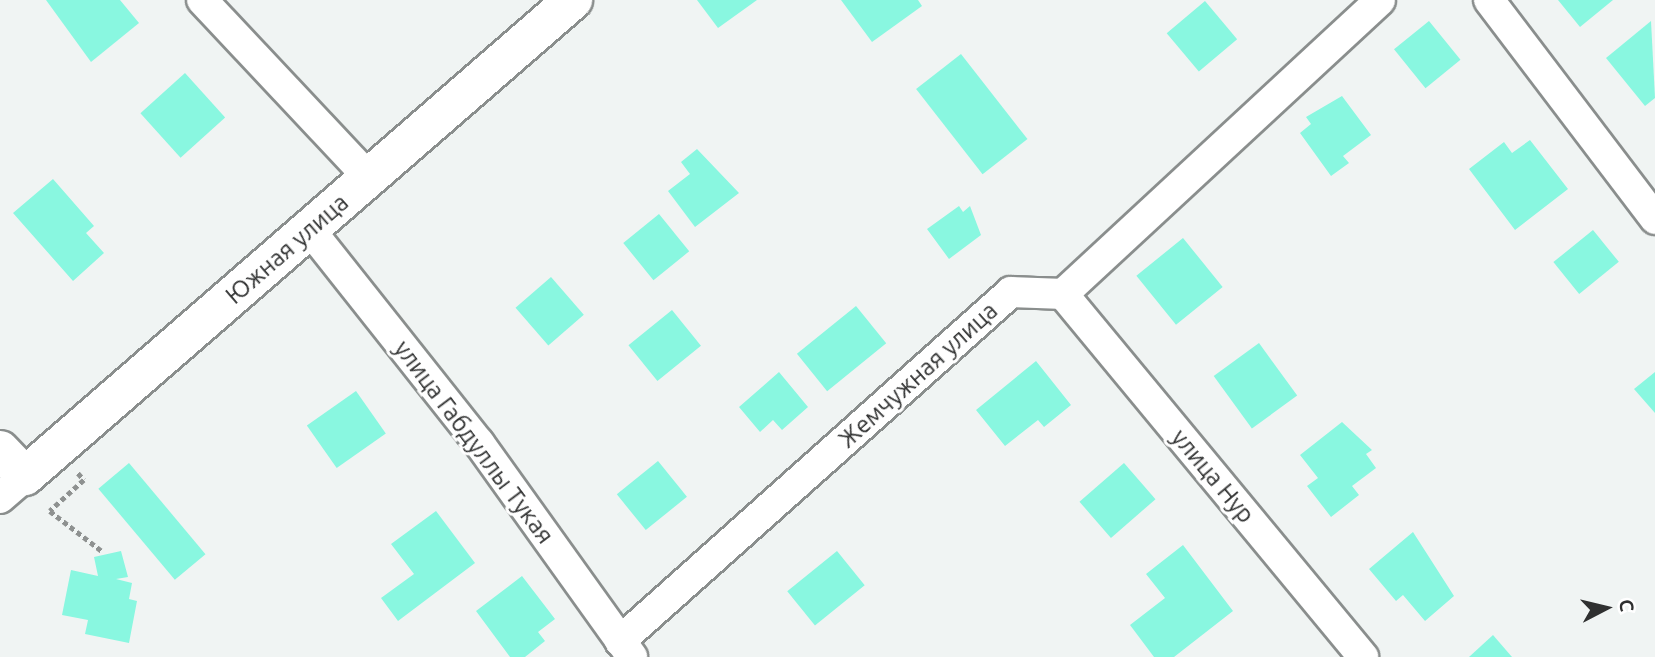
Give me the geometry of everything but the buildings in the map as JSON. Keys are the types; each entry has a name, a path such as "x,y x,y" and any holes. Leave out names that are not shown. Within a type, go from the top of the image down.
{"street":[{"path":"202,0 368,177"},
{"name":"Южная улица","path":"8,475 310,230 573,0"},
{"path":"1063,294 1380,0"},
{"path":"1489,0 1655,219"},
{"name":"улица Габдуллы Тукая","path":"310,230 478,443 626,649"},
{"name":"Жемчужная улица","path":"626,649 1011,292 1063,294"},
{"name":"улица Нур","path":"1063,294 1363,657"}],"path":[{"path":"59,520 102,551"}]}
